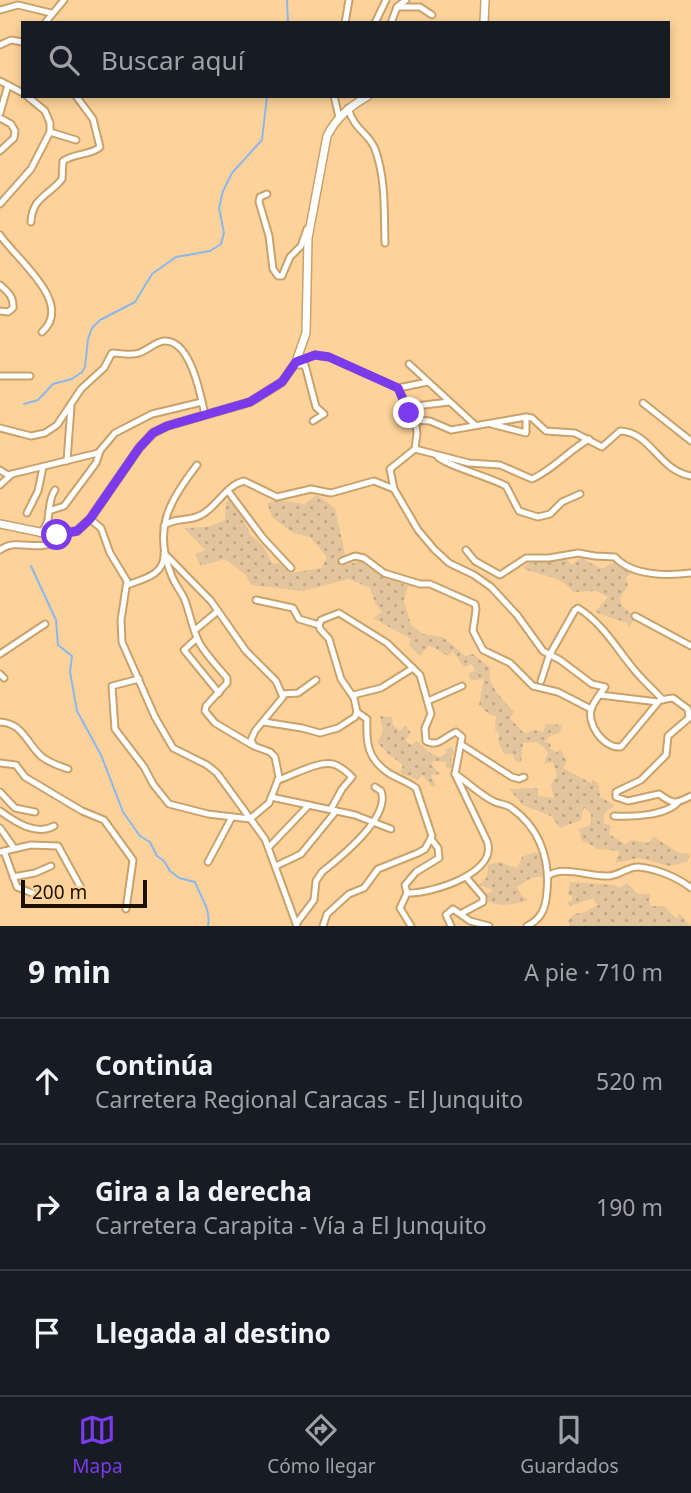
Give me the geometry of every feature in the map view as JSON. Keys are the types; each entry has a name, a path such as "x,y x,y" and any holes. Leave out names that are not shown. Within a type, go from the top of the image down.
{"main road":[{"path":"484,21 485,0"},
{"path":"0,524 57,535 77,531 90,519 139,448 153,433 167,426 250,402 282,382 295,364 306,333 308,238 327,136 339,117 365,98"}],"street":[{"path":"46,21 64,0"},
{"path":"345,21 349,0"},
{"path":"376,21 386,0"},
{"path":"392,21 397,7 406,0"},
{"path":"0,10 18,5 51,13"},
{"path":"397,7 420,7 432,15"},
{"path":"0,45 11,40 21,42"},
{"path":"0,81 21,93"},
{"path":"0,151 15,135 11,124 0,115 8,85"},
{"path":"0,204 31,169 50,132 45,111 29,98"},
{"path":"31,222 33,209 42,196 61,179 63,161 100,147 93,119 77,98"},
{"path":"335,98 339,117"},
{"path":"348,108 352,121 374,146 383,183 385,243"},
{"path":"50,132 75,140"},
{"path":"267,194 260,197 259,202 269,236 273,269 278,276 285,272 290,257 301,246 311,223"},
{"path":"0,235 40,281 51,307 51,320 42,332"},
{"path":"0,285 14,302 13,308 8,312 0,311"},
{"path":"0,428 38,436 57,425 81,389 104,368 111,354 139,353 157,343 170,341 191,365 205,415"},
{"path":"295,364 315,355 329,357 398,388 428,382"},
{"path":"295,364 305,365 316,407 324,414 313,421"},
{"path":"409,364 474,424"},
{"path":"0,376 30,376"},
{"path":"398,388 417,433 415,449 390,469 394,489 418,530 449,563 491,587 517,615 543,652 560,660 592,684 605,687 592,709 594,726 608,745 615,748 624,744 660,701 666,698 673,698 688,709 689,718 668,737 667,755 663,760 641,780 616,792 616,797 628,801 659,794 672,803 691,796"},
{"path":"49,512 64,506 96,463 100,451 116,433 143,418 202,402"},
{"path":"408,407 449,402"},
{"path":"643,402 691,441"},
{"path":"67,461 71,404"},
{"path":"412,419 430,421 451,429 526,417 532,418 546,431 575,433 602,447 620,431 628,432 650,446 674,471 691,476"},
{"path":"487,424 526,433 526,417"},
{"path":"415,449 478,465 500,465 532,479 551,469 589,439"},
{"path":"0,485 12,474 100,451"},
{"path":"437,456 442,462 480,473 506,486 516,508 528,515 543,517 554,511 562,502 580,494"},
{"path":"127,585 156,573 164,562 162,537 168,510 176,492 197,466"},
{"path":"27,513 38,491 43,467"},
{"path":"0,470 12,474"},
{"path":"164,526 171,521 201,515 238,482 244,481 277,497 311,489 331,493 374,481 394,489"},
{"path":"40,533 48,521 48,503 54,490"},
{"path":"228,491 263,538 291,568"},
{"path":"90,519 105,535 110,554 124,573 127,585 121,620 122,642 155,717 173,748 217,773 250,818 269,847 297,925"},
{"path":"0,550 12,544 45,547 53,543 57,535"},
{"path":"466,550 475,561 500,575 526,558 549,558 578,553 615,557 625,567 646,571 691,573"},
{"path":"164,553 194,582 246,651 276,681 282,694"},
{"path":"139,679 112,686 115,729 169,804 232,817 250,818 262,810 278,780 279,770 275,757 270,752 237,738 206,715 206,706 227,683 227,678 197,638 183,594 174,582 164,553"},
{"path":"342,561 355,556 364,558 384,573 420,584 430,584 475,604 473,631 483,650 510,663 533,686 558,692 592,709"},
{"path":"256,600 293,608 299,619 319,625 329,639 343,683 353,695 357,712 355,717 338,727 320,733 302,727 264,722"},
{"path":"541,681 549,656 578,608 615,642 660,701"},
{"path":"195,630 218,611"},
{"path":"319,625 321,620 332,614 342,614 387,643 420,675 431,714 425,728 426,741 438,743 456,732 461,737 462,745 455,774 490,849 482,863 466,877 444,886 407,893"},
{"path":"635,616 691,646"},
{"path":"0,654 45,624"},
{"path":"197,638 184,650 219,693"},
{"path":"353,695 381,688 413,667"},
{"path":"282,694 298,693 316,680"},
{"path":"428,701 462,686"},
{"path":"254,746 252,736 282,694"},
{"path":"600,695 660,701"},
{"path":"323,926 327,914 349,894 364,888 378,869 425,849 432,836 416,788 392,776 378,762 366,743 367,719 357,712"},
{"path":"0,722 18,727 41,755 68,769"},
{"path":"462,745 512,777 524,777"},
{"path":"0,763 16,765 25,777 82,811 104,820 133,860 127,909"},
{"path":"276,866 301,854 334,810 342,789 352,777 333,764 325,764 278,780"},
{"path":"455,774 495,802 511,808 535,831 547,859 548,876 544,911 527,926"},
{"path":"297,925 314,900 316,881 322,872 374,822 383,801 381,791 375,787"},
{"path":"0,793 15,808 35,812"},
{"path":"271,797 334,810 391,829"},
{"path":"614,816 644,816 675,807 678,802"},
{"path":"269,847 309,805"},
{"path":"0,811 32,829 46,830 54,826"},
{"path":"208,862 232,817"},
{"path":"0,828 14,848"},
{"path":"411,926 400,908 407,893 405,885 411,876 439,858 438,848 431,839"},
{"path":"37,895 17,887 2,851 31,845 58,846 81,888"},
{"path":"13,877 35,873 51,866"},
{"path":"548,876 558,870 610,876 640,867 668,875 691,888"},
{"path":"461,913 483,902 483,897 466,877"},
{"path":"452,926 446,915 453,909 470,921 489,926"}],"shaded area":[{"path":"317,495 335,508 345,553 339,566 363,561 380,576 408,586 404,601 411,625 423,634 443,637 465,656 473,654 490,668 489,675 493,686 514,712 510,718 524,733 535,730 543,732 546,724 563,725 559,733 544,742 551,743 550,748 556,753 560,749 567,761 563,768 591,783 593,779 599,785 600,797 615,805 604,814 604,823 611,826 609,834 625,844 632,840 648,843 654,837 679,853 690,854 687,862 669,866 639,858 615,863 620,851 598,849 581,840 579,829 590,825 591,814 584,807 581,820 560,828 551,816 523,805 509,789 538,788 538,796 554,798 551,784 557,776 553,762 544,764 548,752 537,742 523,743 521,762 516,762 512,754 504,754 497,739 500,736 495,729 496,716 490,715 479,705 484,679 471,680 468,674 475,670 472,664 464,667 453,651 448,656 429,645 420,656 409,645 411,639 373,618 382,612 375,603 370,588 349,579 303,591 251,585 246,575 225,559 201,566 195,554 205,550 184,528 208,527 225,520 226,502 230,500 250,534 263,546 273,564 279,563 291,573 321,568 327,557 310,537 293,533 272,517 267,503 279,500 304,504"},
{"path":"583,556 585,560 602,569 614,562 632,573 626,577 628,586 620,598 622,606 635,616 629,628 627,623 595,612 608,597 596,591 573,592 556,579 523,568 532,560 567,560 572,565"},
{"path":"380,716 392,717 393,725 400,731 405,725 411,733 405,740 411,745 417,741 430,753 440,757 447,753 445,750 452,747 452,768 446,768 446,762 433,761 432,765 440,774 431,775 436,786 432,787 422,775 418,780 400,773 403,765 377,742 383,732"},
{"path":"535,852 547,859 544,876 531,878 517,887 528,900 499,905 483,897 493,890 479,885 487,877 488,865 499,862 517,868 522,857"},
{"path":"570,882 614,885 619,888 627,883 638,894 651,894 651,906 664,906 677,919 679,913 691,926 570,926 568,921 574,914 585,912 597,905 593,898 570,906 567,902 572,900 572,896 568,895"}],"waterway":[{"path":"287,0 288,21"},
{"path":"24,404 38,400 53,384 72,379 82,372 92,328 100,320 135,302 152,274 176,257 210,251 221,244 224,233 219,208 223,191 232,173 262,140 267,98"},
{"path":"31,566 56,620 58,645 72,656 70,672 77,711 101,755 123,812 140,836 150,842 157,856 170,871 179,878 195,882 207,909 208,926"}],"route":[{"path":"57,535 77,531 90,519 139,448 153,433 167,426 250,402 282,382 296,362 315,355 329,357 398,388 409,413"}]}
